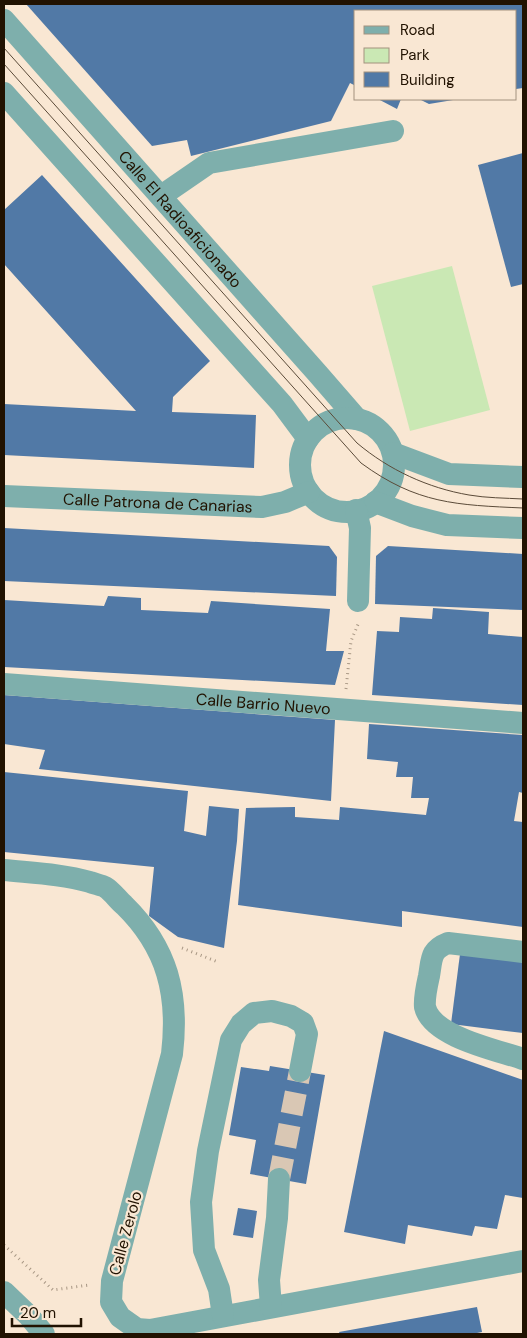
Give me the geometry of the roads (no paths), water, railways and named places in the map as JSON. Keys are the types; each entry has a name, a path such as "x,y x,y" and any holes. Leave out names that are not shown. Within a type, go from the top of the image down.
{"street":[{"name":"Calle El Radioaficionado","path":"4,20 357,419"},
{"path":"4,93 282,404 308,439"},
{"path":"161,196 209,163 393,132"},
{"path":"337,419 357,419 373,425 385,437 393,453 394,469 384,494 365,506 348,511 333,509 320,503 309,492 304,483 300,472 302,449 314,431 331,421 337,419"},
{"path":"393,453 449,474 523,477"},
{"name":"Calle Patrona de Canarias","path":"4,496 262,507 285,502 309,492"},
{"path":"365,506 447,525 523,528"},
{"path":"358,601 360,528 365,506"},
{"name":"Calle Barrio Nuevo","path":"4,684 523,723"},
{"name":"Calle Zerolo","path":"4,870 74,877 105,887 130,912 155,943 168,976 174,1002 175,1030 172,1054 112,1281 111,1302 120,1317 137,1329 150,1330 523,1261"},
{"path":"523,952 448,943 440,946 433,952 425,1006 430,1018 437,1026 454,1036 523,1059"},
{"path":"223,1316 219,1289 204,1250 201,1202 208,1151 231,1040 242,1024 254,1013 272,1011 290,1016 303,1024 307,1034 300,1071"},
{"path":"271,1308 268,1280 277,1218 279,1179"},
{"path":"4,1292 28,1315 44,1334"}],"tunnel":[{"path":"279,1179 300,1071"}],"tram line":[{"path":"4,48 357,443 382,462 424,483 475,496 523,499"},
{"path":"4,64 361,463 381,477 401,487 438,500 523,508"}]}
